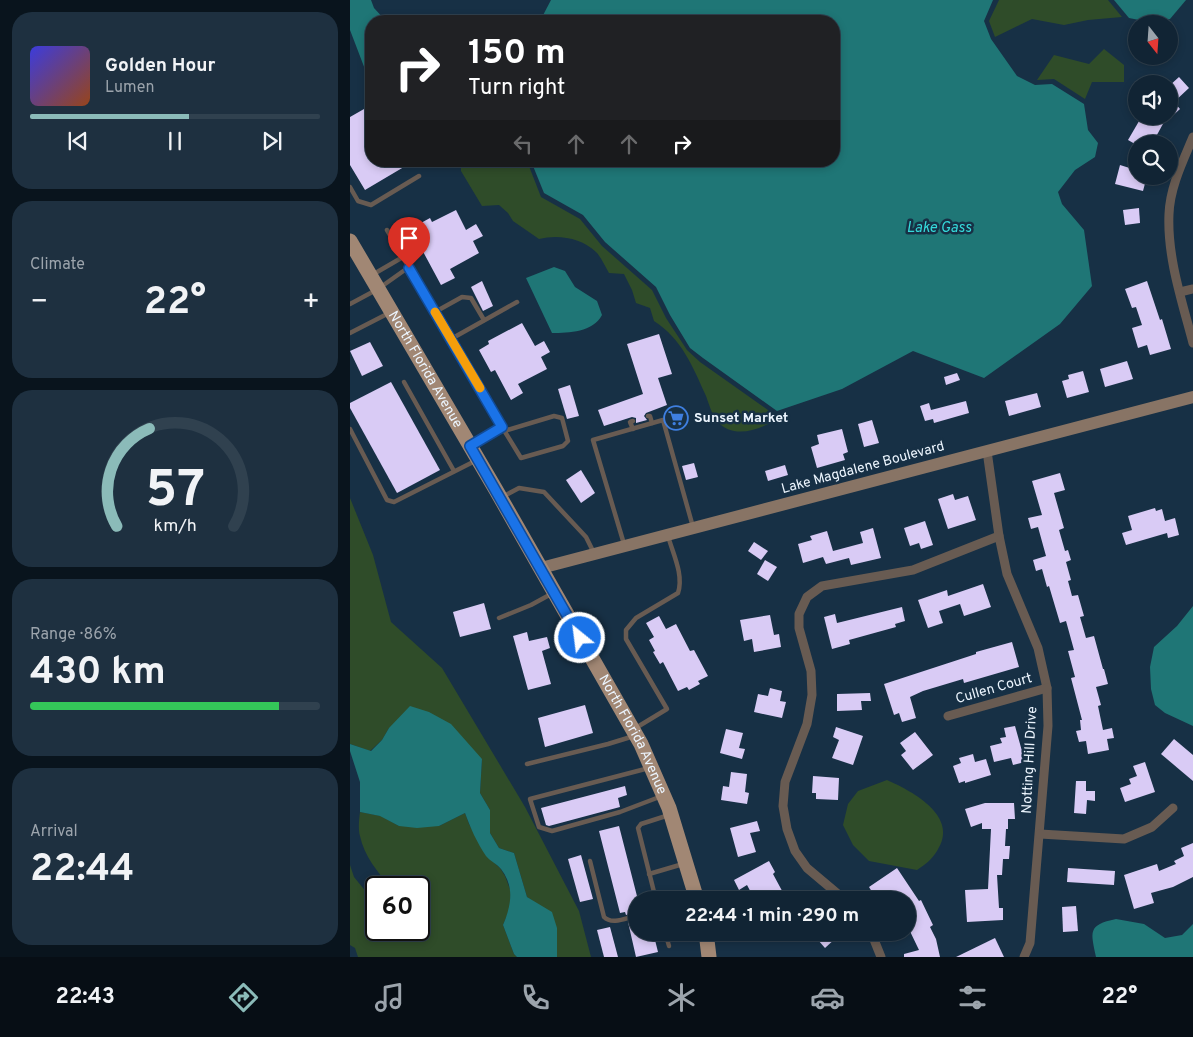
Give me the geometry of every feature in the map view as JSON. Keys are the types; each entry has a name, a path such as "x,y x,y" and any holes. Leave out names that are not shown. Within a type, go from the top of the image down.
{"main road":[{"name":"North Florida Avenue","path":"350,241 501,497 634,733 671,814 695,891"},
{"path":"707,941 709,957"}],"street":[{"path":"1193,136 1175,180 1169,212 1170,248 1193,343"},
{"path":"1180,292 1193,289"},
{"name":"Lake Magdalene Boulevard","path":"541,568 1193,397"},
{"name":"Notting Hill Drive","path":"987,452 999,536 1007,574 1038,648 1047,688 1048,726 1040,834 1030,942 1024,957"},
{"path":"835,891 808,868 796,851 787,829 783,806 785,782 807,724 812,696 811,671 799,628 799,614 807,597 822,586 913,570 999,536"},
{"name":"Cullen Court","path":"948,716 1047,688"},
{"path":"1040,834 1124,839 1152,828 1173,808"},
{"path":"875,941 881,957"}],"lane":[{"path":"350,187 358,201 369,205 419,176"},
{"path":"350,429 387,500 390,502 394,502 454,472 474,452 503,429 554,416 562,418 568,441 563,446 521,458 503,429 387,230"},
{"path":"350,304 403,257"},
{"path":"374,282 409,268"},
{"path":"435,312 462,297 471,298 484,320"},
{"path":"451,339 517,302"},
{"path":"350,333 391,311"},
{"path":"404,382 454,472"},
{"path":"648,416 650,416 652,423"},
{"path":"625,546 593,440 663,420 693,528"},
{"path":"633,421 630,422 633,429"},
{"path":"501,497 519,488 544,492 586,537 594,554"},
{"path":"527,764 608,744 634,733 667,709 626,639 626,630 636,618 678,593 681,584 668,535"},
{"path":"499,618 531,605 554,592"},
{"path":"651,767 530,800 539,827 552,831 620,812 663,796"},
{"path":"654,891 638,828 640,824 671,814"},
{"path":"590,861 604,917 612,921 628,918"},
{"path":"649,874 687,863"},
{"path":"668,941 669,946"}],"shaded area":[{"path":"999,0 1108,0 1122,17 1088,20 1064,25 1032,19 995,37 989,21"},
{"path":"1104,49 1124,65 1124,82 1092,82 1085,99 1054,79 1037,80 1054,55 1089,64"},
{"path":"461,167 529,167 541,197 580,219 602,246 652,290 666,318 687,350 700,362 775,415 779,416 787,413 771,423 752,430 742,432 725,428 714,416 686,354 672,336 654,321 650,308 636,303 624,274 609,273 598,254 584,243 562,237 539,239 513,221 508,213 499,205 482,206 461,171"},
{"path":"350,498 373,555 391,622 442,668 525,807 579,911 591,957 557,957 557,928 537,904 527,897 514,853 499,848 490,833 490,810 480,793 482,759 389,728 382,740 370,751 350,744"},
{"path":"887,780 909,791 931,807 943,827 943,839 937,851 928,862 917,870 869,861 853,845 843,825 848,804 858,791"},
{"path":"360,812 381,816 399,826 439,826 465,813 487,856 500,868 505,876 511,892 510,908 503,925 514,954 517,957 358,957 355,948 350,945 350,865 354,877 365,890 365,941 430,941 430,876 381,876 368,857 362,843 359,821"}],"water":[{"path":"350,0 371,0 374,8 380,15 365,15 365,69 350,30"},
{"name":"Lake Gass","path":"551,0 993,0 984,21 991,39 1017,76 1035,85 1052,84 1084,104 1088,130 1098,143 1095,157 1075,170 1058,192 1062,204 1084,230 1092,286 1060,324 984,378 913,351 842,389 777,411 690,348 656,287 605,242 583,215 544,193 533,167 840,167 840,15 543,15"},
{"path":"1114,0 1186,0 1173,15 1128,15 1128,17"},
{"path":"554,267 565,271 575,287 597,301 602,315 593,325 573,332 552,333 526,278"},
{"path":"1193,606 1193,726 1165,713 1155,705 1151,689 1150,667 1154,647 1177,626"},
{"path":"410,706 429,712 451,724 482,759 480,793 490,810 490,833 499,848 514,853 527,897 552,912 557,928 557,957 517,957 514,954 503,925 510,904 508,883 501,869 483,851 465,813 439,826 417,828 399,826 380,816 360,812 360,782 350,751 350,744 371,751"},
{"path":"1116,919 1144,924 1165,938 1182,935 1193,924 1193,957 1096,957 1092,936 1093,931 1100,924"}],"building":[{"path":"1178,78 1189,88 1178,98"},
{"path":"365,108 365,167 404,167 365,190 350,165 350,117"},
{"path":"1137,125 1162,125 1157,135 1131,135"},
{"path":"1120,165 1128,168 1128,185 1145,185 1143,191 1115,184"},
{"path":"1139,208 1140,223 1125,225 1123,210"},
{"path":"456,210 466,230 476,224 483,236 473,241 479,253 450,269 455,278 441,285 413,233 422,228 419,224 430,218 432,222"},
{"path":"482,281 493,306 483,311 471,287"},
{"path":"1147,281 1171,349 1150,355 1147,345 1138,348 1132,328 1142,325 1136,307 1132,308 1125,289"},
{"path":"522,323 535,346 544,341 550,352 541,357 547,369 518,384 523,393 511,400 495,370 491,372 479,350 489,344 488,341"},
{"path":"659,334 672,374 658,378 667,405 646,413 644,416 647,420 636,423 636,418 632,417 604,426 598,410 643,394 627,344"},
{"path":"370,342 383,366 362,376 350,351"},
{"path":"1127,361 1133,379 1105,387 1100,369"},
{"path":"1083,371 1089,392 1067,398 1062,381 1069,379 1068,375"},
{"path":"957,373 960,380 946,385 944,377"},
{"path":"391,382 440,470 397,493 350,408 350,403"},
{"path":"570,385 579,416 567,419 558,389"},
{"path":"1037,393 1041,407 1009,416 1005,401"},
{"path":"966,401 969,413 934,423 933,419 925,421 920,406 929,403 931,410"},
{"path":"872,420 879,443 864,447 858,424"},
{"path":"842,429 848,452 843,454 845,460 817,468 811,447 819,444 817,435"},
{"path":"694,463 698,477 686,480 682,466"},
{"path":"785,465 788,475 768,481 765,471"},
{"path":"581,470 595,493 581,503 566,480"},
{"path":"1060,473 1065,490 1054,493 1064,528 1059,530 1065,551 1068,550 1071,560 1066,562 1071,580 1068,581 1072,596 1078,595 1084,616 1080,617 1086,638 1094,636 1104,669 1108,684 1096,687 1101,705 1098,706 1103,730 1112,728 1114,738 1107,739 1109,750 1088,754 1086,741 1079,742 1076,731 1081,730 1080,720 1082,720 1071,678 1075,677 1068,651 1074,650 1066,621 1060,623 1042,569 1036,571 1033,560 1046,556 1038,527 1031,529 1028,518 1042,515 1032,481"},
{"path":"953,494 955,500 968,496 976,520 948,529 938,499"},
{"path":"1155,508 1156,511 1162,509 1165,521 1175,518 1179,535 1168,538 1167,533 1126,545 1122,533 1132,530 1128,516"},
{"path":"925,521 933,545 921,549 919,543 910,546 904,528"},
{"path":"873,528 881,558 851,565 849,558 826,564 823,557 803,563 798,544 812,540 810,536 827,531 833,551 863,543 860,532"},
{"path":"754,542 768,551 761,560 748,551"},
{"path":"765,560 777,567 768,581 757,574"},
{"path":"983,584 991,607 964,616 960,604 939,611 943,623 928,628 918,600 947,590 948,596"},
{"path":"484,603 491,629 460,637 453,612"},
{"path":"902,607 905,621 895,624 896,627 849,640 850,644 832,649 824,617 835,614 837,623"},
{"path":"770,615 774,635 779,634 781,647 754,652 752,639 744,641 740,620"},
{"path":"659,616 666,629 676,624 690,651 694,650 708,676 698,681 700,684 689,690 687,687 678,691 663,662 660,664 653,652 655,651 649,640 654,637 646,623"},
{"path":"527,632 529,641 547,637 550,648 542,651 551,684 528,690 513,636"},
{"path":"1012,642 1019,667 964,683 963,679 923,691 910,697 916,718 902,722 899,713 894,715 884,684 976,654 976,652"},
{"path":"770,688 782,691 780,701 786,702 782,718 754,712 758,694 768,696"},
{"path":"870,693 871,701 861,701 862,710 837,711 837,694"},
{"path":"585,705 593,733 545,747 538,718"},
{"path":"1015,726 1025,762 1013,765 1011,758 994,762 990,746 1002,743 1000,738 1006,737 1004,728"},
{"path":"836,727 863,736 853,765 832,758 839,740 833,737"},
{"path":"726,729 743,733 739,748 745,749 742,759 720,753"},
{"path":"915,732 933,755 913,770 901,755 906,751 900,743"},
{"path":"1174,739 1193,755 1193,781 1161,754"},
{"path":"973,754 975,762 986,759 991,775 959,783 953,766 961,763 959,758"},
{"path":"1145,762 1155,792 1125,802 1120,788 1131,784 1129,779 1137,776 1133,766"},
{"path":"731,772 747,774 745,792 749,793 747,804 721,800 723,786 729,787"},
{"path":"813,776 839,778 838,800 816,799 816,793 812,793"},
{"path":"1076,781 1086,781 1086,791 1095,791 1095,801 1087,800 1086,814 1074,813"},
{"path":"625,786 627,795 618,798 620,807 549,826 546,825 541,808"},
{"path":"985,803 1014,803 1015,819 1008,819 1008,829 1006,829 1005,846 1010,846 1009,859 1003,859 1002,875 997,875 999,908 1003,908 1003,920 967,922 965,890 988,889 991,829 982,829 982,823 971,827 965,809"},
{"path":"757,821 760,831 750,833 756,852 738,857 730,828"},
{"path":"619,826 636,891 628,891 628,914 626,915 625,912 620,913 599,831"},
{"path":"1193,843 1193,877 1173,887 1151,893 1154,903 1134,909 1124,875 1157,864 1159,871 1176,864 1174,861 1184,856 1181,848"},
{"path":"581,855 593,899 580,902 568,859"},
{"path":"769,861 775,872 773,874 782,891 750,891 747,885 739,890 734,880"},
{"path":"897,868 912,891 871,891 869,887"},
{"path":"1068,868 1115,871 1114,885 1067,882"},
{"path":"916,896 919,901 921,900 933,925 930,927 936,939 940,957 904,957 904,954 919,950 915,941"},
{"path":"1076,906 1078,931 1063,932 1062,907"},
{"path":"610,927 618,957 604,957 597,930"},
{"path":"995,938 1004,957 956,957"},
{"path":"632,941 655,941 658,952 636,957"},
{"path":"819,941 833,941 825,948"}],"slow traffic":[{"path":"435,312 480,388"}],"place":[{"name":"Sunset Market","path":"676,418"}],"route":[{"path":"409,268 502,427 470,446 501,497 580,638"}]}
